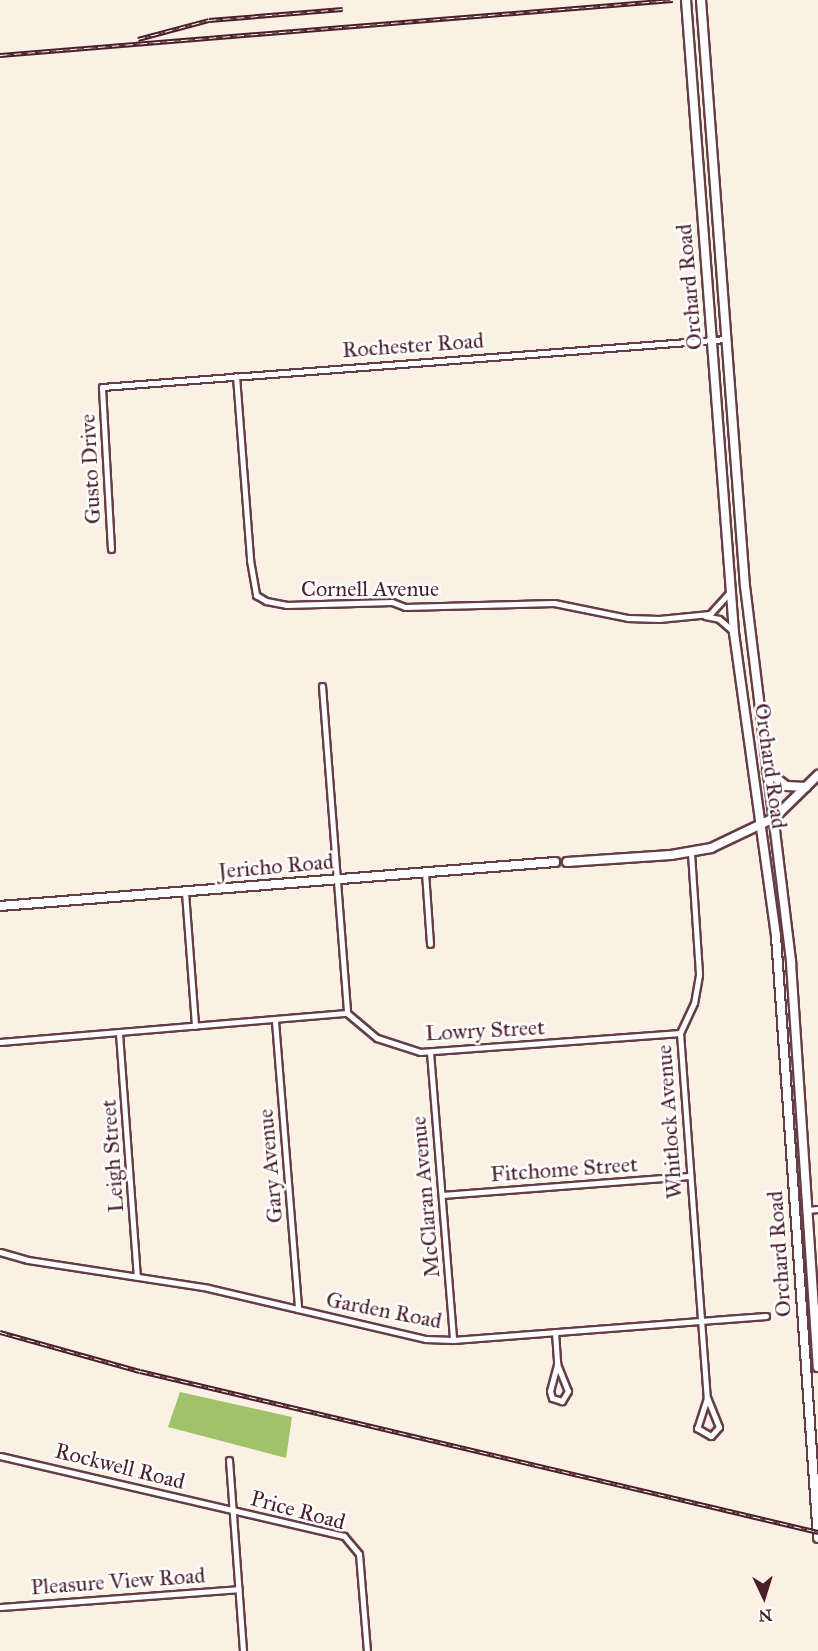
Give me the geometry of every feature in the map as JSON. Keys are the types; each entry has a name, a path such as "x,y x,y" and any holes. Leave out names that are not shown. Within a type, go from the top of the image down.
{"main road":[{"name":"Orchard Road","path":"686,0 731,591 779,978 818,1538"},
{"name":"Orchard Road","path":"701,0 745,586 791,963 818,1366"},
{"path":"767,771 786,786 806,787"},
{"path":"567,862 691,853 774,818 818,775"},
{"name":"Jericho Road","path":"0,906 555,862"}],"street":[{"name":"Rochester Road","path":"102,387 726,339"},
{"name":"Cornell Avenue","path":"236,376 250,560 256,595 266,601 286,605 392,603 405,607 532,602 628,618 703,616 719,619 735,633"},
{"name":"Gusto Drive","path":"102,387 111,549"},
{"path":"703,616 717,610 731,591"},
{"path":"0,1042 275,1021 347,1013 322,686"},
{"name":"Whitlock Avenue","path":"691,853 699,975 694,1003 680,1033 707,1398"},
{"path":"425,872 430,944"},
{"path":"185,892 195,1026"},
{"name":"Lowry Street","path":"347,1013 377,1038 401,1048 430,1052 680,1033"},
{"name":"Gary Avenue","path":"275,1021 298,1309"},
{"name":"Leigh Street","path":"119,1033 137,1276"},
{"name":"McClaran Avenue","path":"430,1052 453,1340"},
{"name":"Fitchome Street","path":"442,1195 689,1176"},
{"path":"807,1210 818,1209"},
{"path":"0,1244 0,1252"},
{"name":"Garden Road","path":"0,1252 28,1260 137,1276 298,1309 426,1339 453,1340 766,1316"},
{"path":"555,1332 557,1364 550,1391 552,1398 562,1401 568,1391 557,1364"},
{"path":"707,1398 719,1427 711,1436 697,1428 707,1398"},
{"name":"Rockwell Road","path":"0,1456 232,1510"},
{"path":"229,1460 243,1651"},
{"name":"Price Road","path":"232,1510 344,1536 354,1544 360,1558 367,1651"},
{"name":"Pleasure View Road","path":"0,1606 238,1589"}],"green space":[{"path":"180,1392 292,1417 286,1458 168,1427"}],"railway":[{"path":"0,55 673,0"},
{"path":"138,39 209,20 343,9"},
{"path":"0,1332 140,1371 818,1532"}]}
